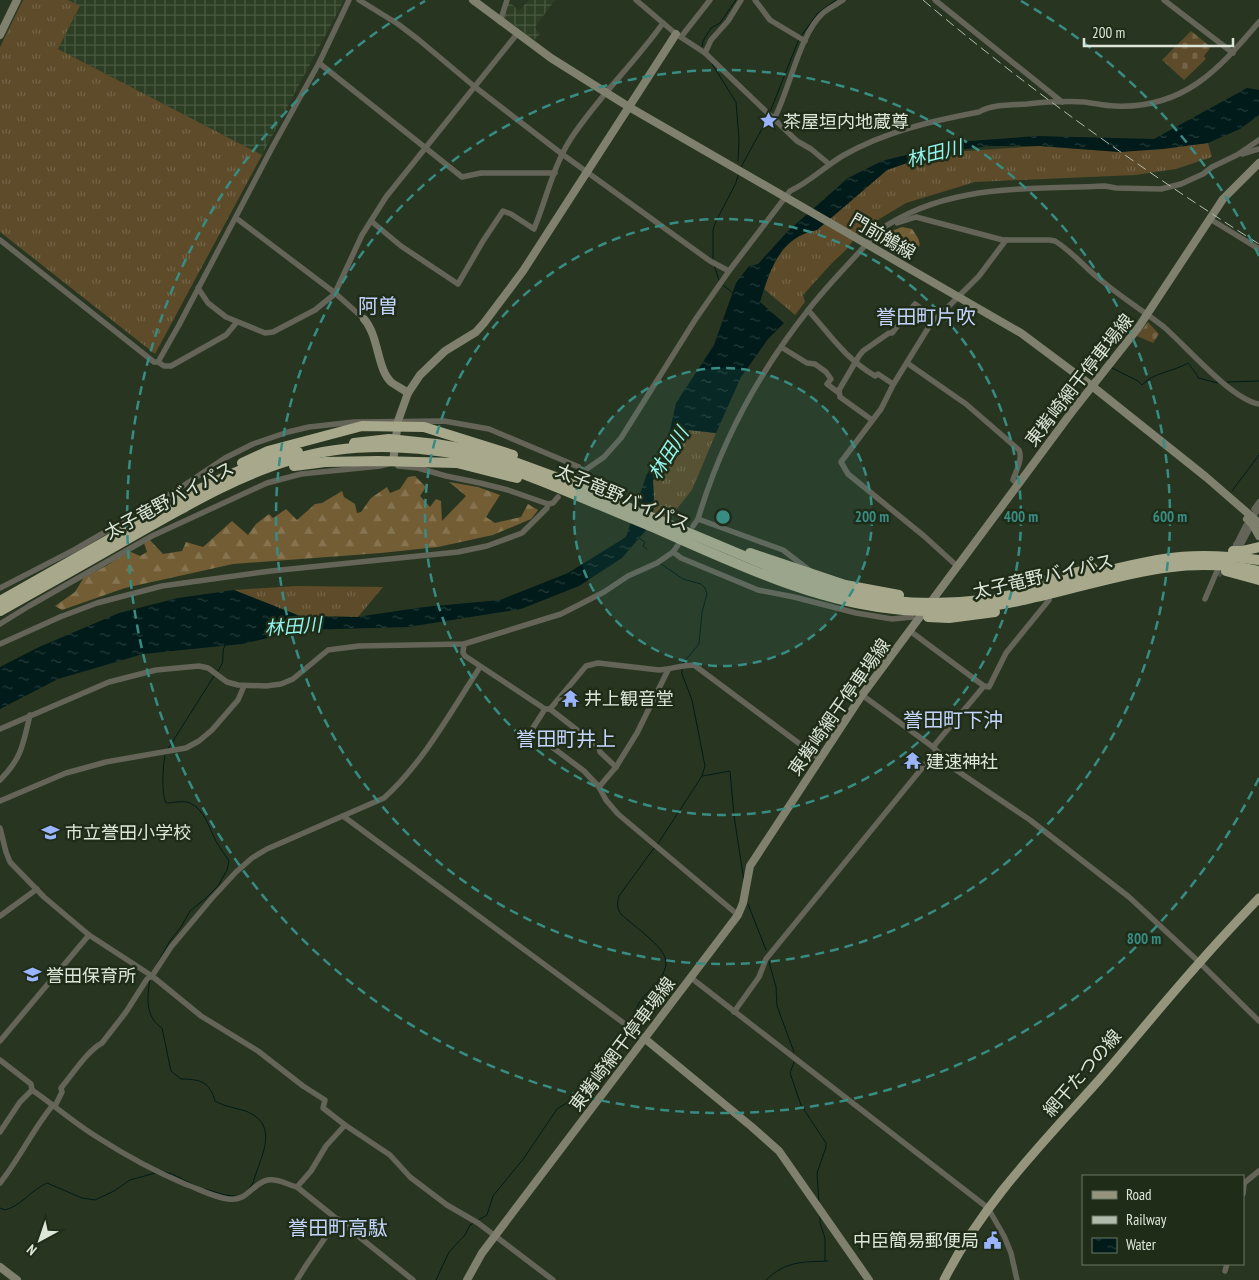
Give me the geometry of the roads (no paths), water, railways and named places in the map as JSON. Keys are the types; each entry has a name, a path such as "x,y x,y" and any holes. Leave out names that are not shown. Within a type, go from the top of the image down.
{"highway":[{"path":"177,495 268,451 362,426 397,423 424,427 497,449 530,461 558,478"},
{"name":"太子竜野バイパス","path":"1,608 200,498 262,474 290,460 326,452 389,443"},
{"name":"太子竜野バイパス","path":"403,444 496,464 583,493 669,530 730,560 857,596 899,602 963,602 1008,596 1165,559 1222,557 1259,560"},
{"name":"太子竜野バイパス","path":"1,608 177,495 276,457 330,445 436,444 478,451 558,478 583,493"},
{"path":"262,474 325,462 457,463 583,493"},
{"name":"太子竜野バイパス","path":"669,530 690,530 774,573"},
{"path":"774,573 832,604 866,612 916,617 949,618 978,616 1051,600 1116,572 1173,552 1238,552 1256,548 1259,537"},
{"name":"太子竜野バイパス","path":"1116,572 1194,565 1235,567 1259,572"},
{"path":"774,573 830,581 887,594 934,597 986,594 1066,575 1116,572 1152,574 1187,571 1220,573 1259,572"},
{"path":"1220,573 1259,580"},
{"path":"1051,600 1066,575"},
{"path":"1005,590 1025,606"}],"main road":[{"path":"0,35 18,0"},
{"name":"門前鵤線","path":"473,0 500,22 551,58 629,107 1021,333 1092,386 1206,477 1253,524"},
{"path":"393,462 397,423 408,392 433,360 476,332 484,323 523,271 629,107 678,36"},
{"name":"東觜崎網干停車場線","path":"466,1280 482,1253 738,915 743,903 750,866 862,695 910,632 916,617 934,597 1092,386 1148,315 1223,199 1259,163"},
{"path":"364,319 370,327 386,375 391,382 408,392"},
{"path":"1192,466 1213,491 1253,524 1259,537"},
{"path":"1206,477 1257,512"},
{"name":"網干たつの線","path":"944,1280 956,1256 988,1208 1022,1166 1200,962 1259,898"},
{"path":"644,1038 779,1151 869,1280"},
{"path":"0,1267 17,1280"}],"street":[{"path":"158,362 319,63 349,0"},
{"path":"359,0 398,24 475,87 587,173 710,261 729,271"},
{"path":"500,22 507,0"},
{"path":"636,0 678,36 705,53 797,141 811,149 829,164"},
{"path":"678,36 710,0"},
{"path":"705,53 711,40 728,21 741,0"},
{"path":"755,0 770,20 804,42"},
{"path":"774,119 781,106 809,32 823,13 844,0"},
{"path":"935,0 1062,102"},
{"path":"1164,0 1233,53"},
{"path":"0,588 75,552 177,495 225,458 254,444 288,432 322,425 354,422 444,421 489,429 579,467 579,475 604,457 621,438 694,320 790,191 800,187 829,164 876,138 910,127 1000,106 1062,102 1138,106 1162,101 1196,86 1233,53 1259,22"},
{"path":"371,221 401,246 458,284 483,240 503,211 534,229 569,140 605,92 646,48 663,23"},
{"path":"198,288 208,303 218,311 259,332 273,332 315,310 336,293 362,234 386,197 517,34"},
{"path":"319,63 462,178 481,173 555,172"},
{"path":"1237,155 1259,140"},
{"path":"690,530 698,519 718,460 741,412 766,368 808,310 866,243 885,226 929,204 978,192 1105,186 1161,189 1182,184 1203,174 1212,166 1237,155 1259,149"},
{"path":"885,226 892,226 916,217 1006,240 1055,241 1102,282 1176,338 1203,365 1235,392 1248,401 1259,404"},
{"path":"236,218 336,293 364,319"},
{"path":"1210,219 1259,249"},
{"path":"0,240 154,362 164,366 171,366 226,335 237,322"},
{"path":"956,566 924,536 848,474 840,462 881,409 893,384 935,319 959,297 988,265 1006,240"},
{"path":"839,393 863,351 889,333 892,333 915,304 935,319"},
{"path":"808,310 830,337 856,363 875,376 878,374 893,384"},
{"path":"781,347 826,372 831,379 827,384 839,393 840,397 872,420"},
{"path":"907,363 966,404 1019,450 1021,453 1020,459 1013,480 1018,484"},
{"path":"254,444 256,451"},
{"path":"0,624 85,571 187,516 267,482 301,474 380,466 393,462 398,466 418,468 508,490 548,504 553,503 558,497"},
{"path":"262,474 267,482"},
{"path":"1257,512 1259,502"},
{"path":"0,644 60,617 97,603 162,586 271,571 458,552 487,546 522,533 547,508 548,504"},
{"path":"698,519 788,553 812,571 887,594"},
{"path":"1235,546 1241,545 1253,524"},
{"path":"0,729 109,682 156,670 198,666 208,668 227,682 244,686 266,686 293,678 303,668 328,650 359,646 464,644 561,614 596,596 628,576 659,562 673,552 678,545"},
{"path":"673,552 681,558 751,588 871,616 892,619 916,617"},
{"path":"772,593 788,553"},
{"path":"802,599 812,571"},
{"path":"910,632 984,686 989,687 1006,653 1051,600"},
{"path":"464,644 463,653 480,667 547,709 599,748 600,752 616,766"},
{"path":"738,915 618,814 584,771 532,734 531,731 547,709 586,666 598,663 668,670 685,665 694,666 820,758"},
{"path":"0,1183 13,1166 40,1121 54,1105 62,1092 61,1088 98,1045 102,1043 177,939 236,872 267,849 384,798 397,786 424,751 480,667"},
{"path":"598,787 616,766 637,733 668,670"},
{"path":"0,801 66,773 106,762 186,748 212,730 238,700 244,686"},
{"path":"734,1012 759,977 766,959 984,686"},
{"path":"862,695 934,749 956,770 1030,820 1129,897 1200,962 1259,1021"},
{"path":"0,780 16,763 22,750 30,715"},
{"path":"343,816 644,1038"},
{"path":"0,828 10,862 37,890 89,934 152,976 201,1016 258,1051 303,1086 325,1100 323,1108 390,1155 410,1177 447,1205 478,1223 553,1280"},
{"path":"0,916 37,890"},
{"path":"0,1042 89,934"},
{"path":"690,977 988,1208 1004,1236 1011,1254 1017,1280"},
{"path":"0,1060 32,1084 32,1090 20,1102 0,1132"},
{"path":"32,1090 96,1136 122,1152 210,1194 228,1199 237,1199 243,1197 263,1181 268,1180 284,1182 297,1187 413,1280"},
{"path":"297,1187 311,1171 326,1146 345,1125"},
{"path":"1244,1184 1259,1171"},
{"path":"298,1280 338,1219"},
{"path":"1225,1270 1227,1265"}],"water":[{"name":"林田川","path":"1247,88 1259,90 1259,115 1240,129 1208,143 1120,152 1040,146 989,146 935,153 887,170 817,230 793,240 785,247 772,267 760,302 784,323 768,339 741,377 716,433 689,430 653,480 653,522 622,558 579,586 521,609 408,627 301,630 242,644 143,654 58,679 0,709 0,667 39,647 119,613 178,598 234,590 300,616 357,617 424,607 500,600 568,573 626,537 646,476 668,440 676,403 714,345 736,283 749,266 758,264 788,231 848,178 882,161 956,142 1037,136 1154,139"}],"waterway":[{"path":"702,47 703,41 711,28 720,23 736,0"},
{"path":"801,36 818,13 836,0"},
{"path":"770,112 799,39"},
{"path":"712,64 736,102 739,139 738,161"},
{"path":"741,167 769,116"},
{"path":"736,182 739,173"},
{"path":"713,261 713,230 736,183"},
{"path":"714,265 719,280"},
{"path":"723,285 733,293"},
{"path":"1112,368 1138,381 1142,385 1152,377 1188,363 1198,378 1218,383"},
{"path":"1227,382 1259,381"},
{"path":"1232,491 1259,455"},
{"path":"639,538 645,542 643,546 647,549"},
{"path":"661,564 683,579 701,584 707,594 702,612 699,644 683,663"},
{"path":"218,671 223,660 225,645"},
{"path":"657,845 702,776 705,766 692,700 682,674 682,669"},
{"path":"168,749 214,676"},
{"path":"157,964 190,911 218,886 227,870 229,861 203,815 195,806 184,802 166,803 163,787 165,755"},
{"path":"703,776 730,771 734,816 744,881"},
{"path":"630,1024 639,1003 663,974 666,960 655,943 620,913 618,901 619,896 654,848"},
{"path":"748,904 766,950"},
{"path":"769,962 776,987 777,1006 794,1052"},
{"path":"150,979 148,1006 156,1023 162,1028 171,1071 181,1079 203,1083 210,1090 215,1101 248,1112 258,1118 264,1126 266,1135 263,1154 249,1189"},
{"path":"477,1221 487,1215 493,1196 524,1158 557,1109 576,1097 603,1055 624,1041 629,1028"},
{"path":"794,1062 790,1073 801,1105 826,1143 817,1173 819,1203"},
{"path":"164,1172 194,1185"},
{"path":"0,1208 5,1210 11,1208 47,1183 82,1198 95,1200 114,1191 130,1180 155,1173"},
{"path":"205,1189 235,1196"},
{"path":"820,1217 825,1238 825,1261"},
{"path":"436,1280 449,1252 465,1235 470,1225 474,1223"},
{"path":"766,1280 787,1266 802,1262 828,1261"}],"tunnel":[{"path":"176,495 186,513"},
{"path":"1218,576 1225,564"}],"railway":[{"path":"923,0 1004,66 1087,128 1259,244"}],"place":[{"name":"茶屋垣内地蔵尊","path":"769,121"},
{"name":"井上観音堂","path":"570,698"},
{"name":"建速神社","path":"912,761"},
{"name":"市立誉田小学校","path":"51,832"},
{"name":"誉田保育所","path":"32,975"},
{"name":"中臣簡易郵便局","path":"993,1240"}],"district":[{"name":"阿曽","path":"378,306"},
{"name":"誉田町片吹","path":"926,317"},
{"name":"誉田町下沖","path":"953,720"},
{"name":"誉田町井上","path":"566,739"},
{"name":"誉田町高駄","path":"338,1228"}]}
